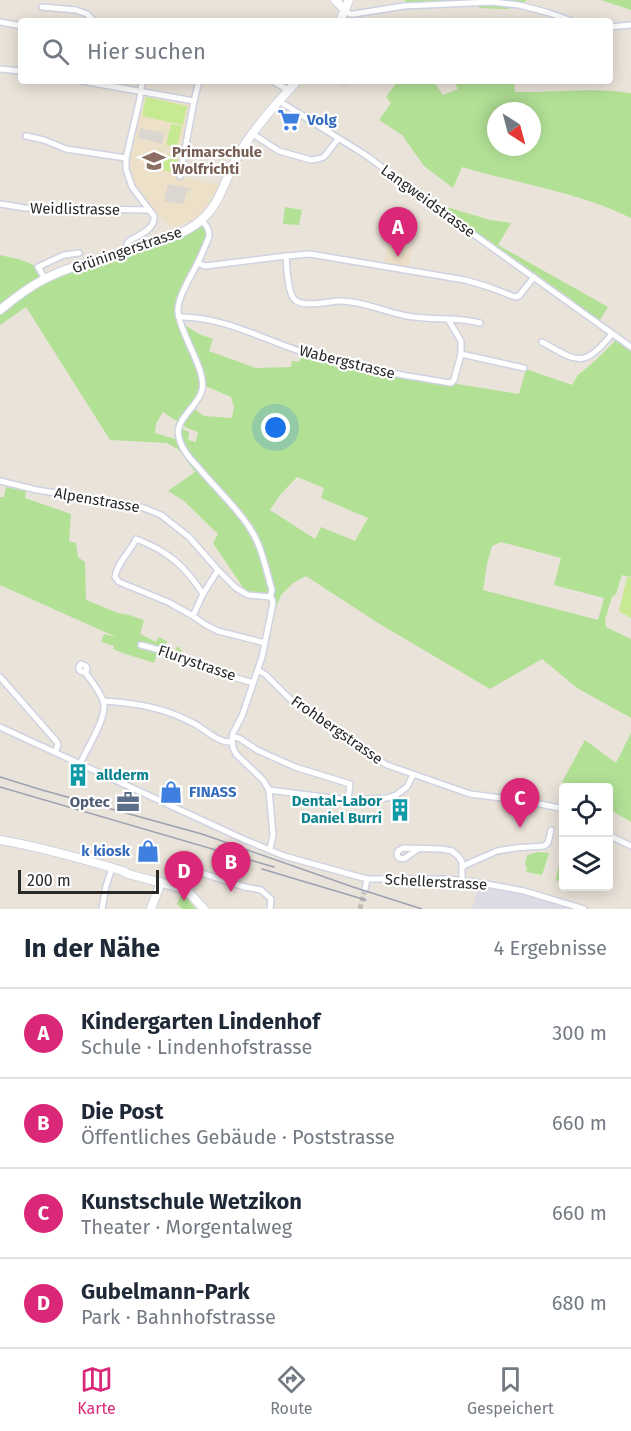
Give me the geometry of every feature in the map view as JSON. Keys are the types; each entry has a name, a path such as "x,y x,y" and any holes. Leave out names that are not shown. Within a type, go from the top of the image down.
{"main road":[{"path":"334,0 345,10"},
{"path":"341,18 349,0"},
{"name":"Grüningerstrasse","path":"0,310 45,279 173,236 201,220 217,202 232,165 240,152 294,84"},
{"path":"0,842 122,875 128,874"},
{"path":"0,842 19,843 180,887 204,909"},
{"path":"152,909 161,882"}],"street":[{"path":"345,10 354,14 404,6 492,2 538,9 564,18"},
{"path":"42,7 76,10 91,18"},
{"path":"0,22 18,25"},
{"path":"613,27 631,25"},
{"path":"0,69 18,70"},
{"path":"99,84 194,101"},
{"path":"127,251 129,241 150,229 154,216 134,191 126,169 126,158 141,84"},
{"path":"180,176 198,84"},
{"path":"278,84 288,90"},
{"name":"Langweidstrasse","path":"279,101 367,156 631,348"},
{"path":"253,134 279,151 311,160 324,157 338,139"},
{"path":"26,136 66,149 126,158"},
{"name":"Weidlistrasse","path":"0,204 25,208 150,210"},
{"path":"201,220 210,232 178,307 184,333 203,384 199,399 178,427 178,432 179,440 191,459 252,530 272,590 270,597 273,603 258,670 232,739 236,754 263,780 269,790 273,835 270,849"},
{"path":"45,279 38,267 64,255 79,253"},
{"path":"198,263 205,266 310,255 453,278 489,287 515,297 519,296 534,277"},
{"path":"286,256 290,290 294,299 300,302 346,301 408,316 435,320 456,318 480,323"},
{"name":"Wabergstrasse","path":"179,317 209,319 302,352 364,369 451,383 454,380 461,354"},
{"path":"448,319 461,341 461,354 524,368"},
{"path":"542,342 571,358 583,359 598,351 612,334"},
{"name":"Alpenstrasse","path":"0,481 37,490 127,504 161,515 189,537 218,570 242,592 248,595 270,597"},
{"path":"203,594 185,569 175,560 136,539 116,570 115,577 119,582 168,602 218,631 265,643"},
{"path":"193,616 218,570"},
{"name":"Flurystrasse","path":"141,645 253,683"},
{"name":"Frohbergstrasse","path":"258,670 318,720 377,759 398,770 470,794 559,807"},
{"path":"80,764 102,719 104,710 104,701 85,672"},
{"path":"0,677 57,742 55,752"},
{"path":"104,701 131,703 162,710 187,719 221,741 239,738 257,750 295,767 350,784 348,800"},
{"path":"0,727 284,856 368,879"},
{"path":"269,790 348,800 387,798 407,787 413,775"},
{"path":"463,866 497,851 544,846 548,843 551,830"},
{"path":"613,837 631,846"},
{"path":"418,849 448,849 458,856 463,866 462,880"},
{"path":"180,887 187,872 195,871 261,890 270,899 270,909"},
{"path":"103,909 106,886 111,872"},
{"name":"Schellerstrasse","path":"365,889 368,879 462,880 509,888 584,909"}],"shaded area":[{"name":"Primarschule Wolfrichti","path":"140,91 194,101 180,176 224,186 220,197 193,226 189,221 176,227 167,224 150,210 134,191 126,164"},
{"path":"140,128 164,133 162,144 138,138"},
{"path":"168,184 192,189 192,191 187,190 183,204 164,201"},
{"path":"388,242 412,247 408,270 383,266"},
{"path":"479,885 527,895 575,909 472,909"}],"green space":[{"path":"405,0 527,0 517,7 498,9 479,8 479,2 404,6"},
{"path":"601,0 631,0 631,10"},
{"path":"396,84 435,84 443,95 458,89 456,84 514,84 515,92 587,90 631,93 631,218 590,201 462,167 453,188 424,166 402,135 379,120 391,103 386,97"},
{"path":"146,97 187,106 183,125 142,116"},
{"path":"171,124 182,126 177,147 166,145"},
{"path":"161,154 178,157 175,173 158,169"},
{"path":"427,201 490,220 511,223 498,245 608,307 598,323"},
{"path":"285,207 302,210 299,225 283,224"},
{"path":"201,220 210,232 178,307 180,322 199,334 213,339 209,351 256,368 291,367 292,361 299,362 302,352 364,369 519,394 526,369 572,385 578,375 618,338 631,347 631,577 622,575 605,620 606,627 631,639 631,718 577,688 542,659 490,689 378,623 306,576 293,583 281,595 275,610 272,608 272,599 248,595 213,543 218,534 184,501 168,491 195,472 179,450 167,443 110,440 26,307 0,325 0,255 29,263 43,274 127,246 127,250 173,236","holes":["203,385 231,397 234,407 232,418 204,416 193,408","163,412 187,428 198,432 196,442 188,440 189,432 179,427 179,440 155,433 156,424","297,477 324,488 321,498 368,518 355,541 321,527 315,539 270,510","501,542 561,558 554,585 604,598 598,620 483,590 492,546"]},
{"path":"6,487 26,491 25,498 71,514 69,541 76,543 78,557 85,562 86,600 118,613 144,620 140,634 156,642 159,637 168,642 164,645 175,650 178,646 182,658 158,651 154,663 113,649 114,646 101,642 104,634 116,637 0,585 0,497 4,497"},
{"path":"627,577 631,578 631,618 619,611"},
{"path":"631,733 631,822 613,811 613,783 562,782 585,740 616,763"},
{"path":"538,852 549,853 542,875 526,872 527,855"},
{"path":"559,864 559,881 556,880 555,883"},
{"path":"181,894 196,909 182,909 177,904"}],"tunnel":[{"path":"360,909 365,889"}],"railway":[{"path":"0,777 202,834 422,909"},
{"path":"0,787 274,867"},
{"path":"262,869 366,900"}],"place":[{"name":"Volg","path":"289,120"},
{"name":"Primarschule Wolfrichti","path":"154,161"},
{"name":"Kindergarten Lindenhof","path":"398,257"},
{"name":"allderm","path":"78,775"},
{"name":"FINASS","path":"171,792"},
{"name":"Optec","path":"128,802"},
{"name":"Dental-Labor Daniel Burri","path":"400,810"},
{"name":"Kunstschule Wetzikon","path":"520,828"},
{"name":"k kiosk","path":"148,851"},
{"name":"Die Post","path":"231,892"},
{"name":"Gubelmann-Park","path":"184,901"}]}
